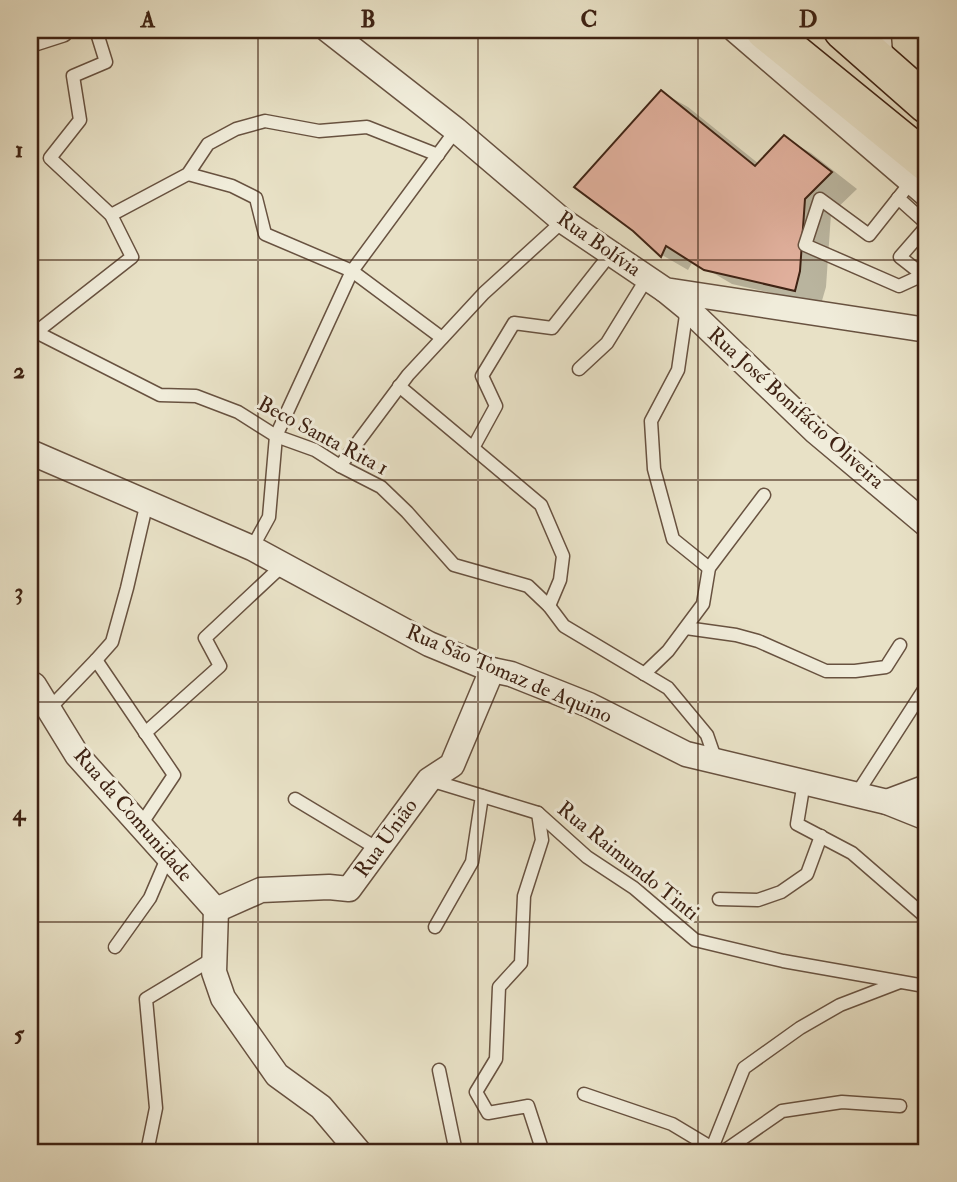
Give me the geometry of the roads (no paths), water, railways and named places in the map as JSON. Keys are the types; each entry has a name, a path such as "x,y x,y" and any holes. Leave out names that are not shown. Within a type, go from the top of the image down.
{"main road":[{"path":"765,30 916,184"},
{"path":"843,30 880,47 927,104"}],"street":[{"path":"30,40 61,30"},
{"name":"Rua Bolívia","path":"328,30 456,130 563,221 656,284 927,330"},
{"path":"735,30 916,184"},
{"name":"Rua José Bonifácio Oliveira","path":"656,284 687,308 816,432 927,525"},
{"name":"Rua São Tomaz de Aquino","path":"30,452 252,548 429,644 589,705 686,754 887,802 927,818"},
{"name":"Rua União","path":"216,910 261,890 329,887 349,889 429,780 452,765 492,670"},
{"name":"Rua da Comunidade","path":"30,684 34,685 77,755 216,910"},
{"path":"887,802 927,787"},
{"path":"216,910 214,972 223,998 277,1074 321,1107 359,1152"}],"lane":[{"path":"32,331 132,257 111,215 50,158 80,120 73,76 106,62 96,30"},
{"path":"111,215 188,174 208,144 236,129 265,121 319,131 367,127 438,156"},
{"path":"252,548 269,517 276,436 352,271 456,130"},
{"path":"188,174 232,186 256,198 265,234 352,271 442,338"},
{"path":"916,184 927,225 900,257 923,275 899,286 805,245 820,199 869,235 916,184"},
{"path":"340,466 399,386 442,338 484,293 563,221"},
{"path":"473,448 496,406 482,376 514,323 552,328 611,254"},
{"path":"579,369 607,343 656,284"},
{"path":"687,308 678,370 651,421 654,469 673,539 709,568"},
{"name":"Beco Santa Rita 1","path":"32,331 160,395 196,396 238,412 276,436 315,450 381,487 454,565 528,586 549,606 564,626 668,688 707,735 716,761"},
{"path":"399,386 541,505 563,556 561,580 549,606"},
{"path":"643,674 668,651 703,604 709,568 764,495"},
{"path":"49,709 112,642 147,502"},
{"path":"145,733 220,666 205,638 283,565"},
{"path":"686,628 758,641 826,671 886,667 900,645"},
{"path":"96,660 174,775 140,825"},
{"path":"856,795 927,685"},
{"name":"Rua Raimundo Tinti","path":"429,780 538,813 587,857 634,888 695,940 783,961 901,981 919,985 927,990"},
{"path":"804,782 797,824 852,853 927,918"},
{"path":"435,927 472,862 482,796"},
{"path":"295,799 378,849"},
{"path":"538,813 542,840 524,896 521,963 499,987 496,1059 476,1092 488,1113 528,1106 543,1152"},
{"path":"719,899 758,900 781,892 807,874 821,836"},
{"path":"115,947 150,898 168,856"},
{"path":"147,1152 156,1108 146,999 214,958"},
{"path":"716,1151 744,1068 810,1022 840,1006 901,981"},
{"path":"439,1070 456,1152"},
{"path":"584,1094 672,1124 716,1151"},
{"path":"716,1151 782,1111 842,1102 900,1106"}]}
